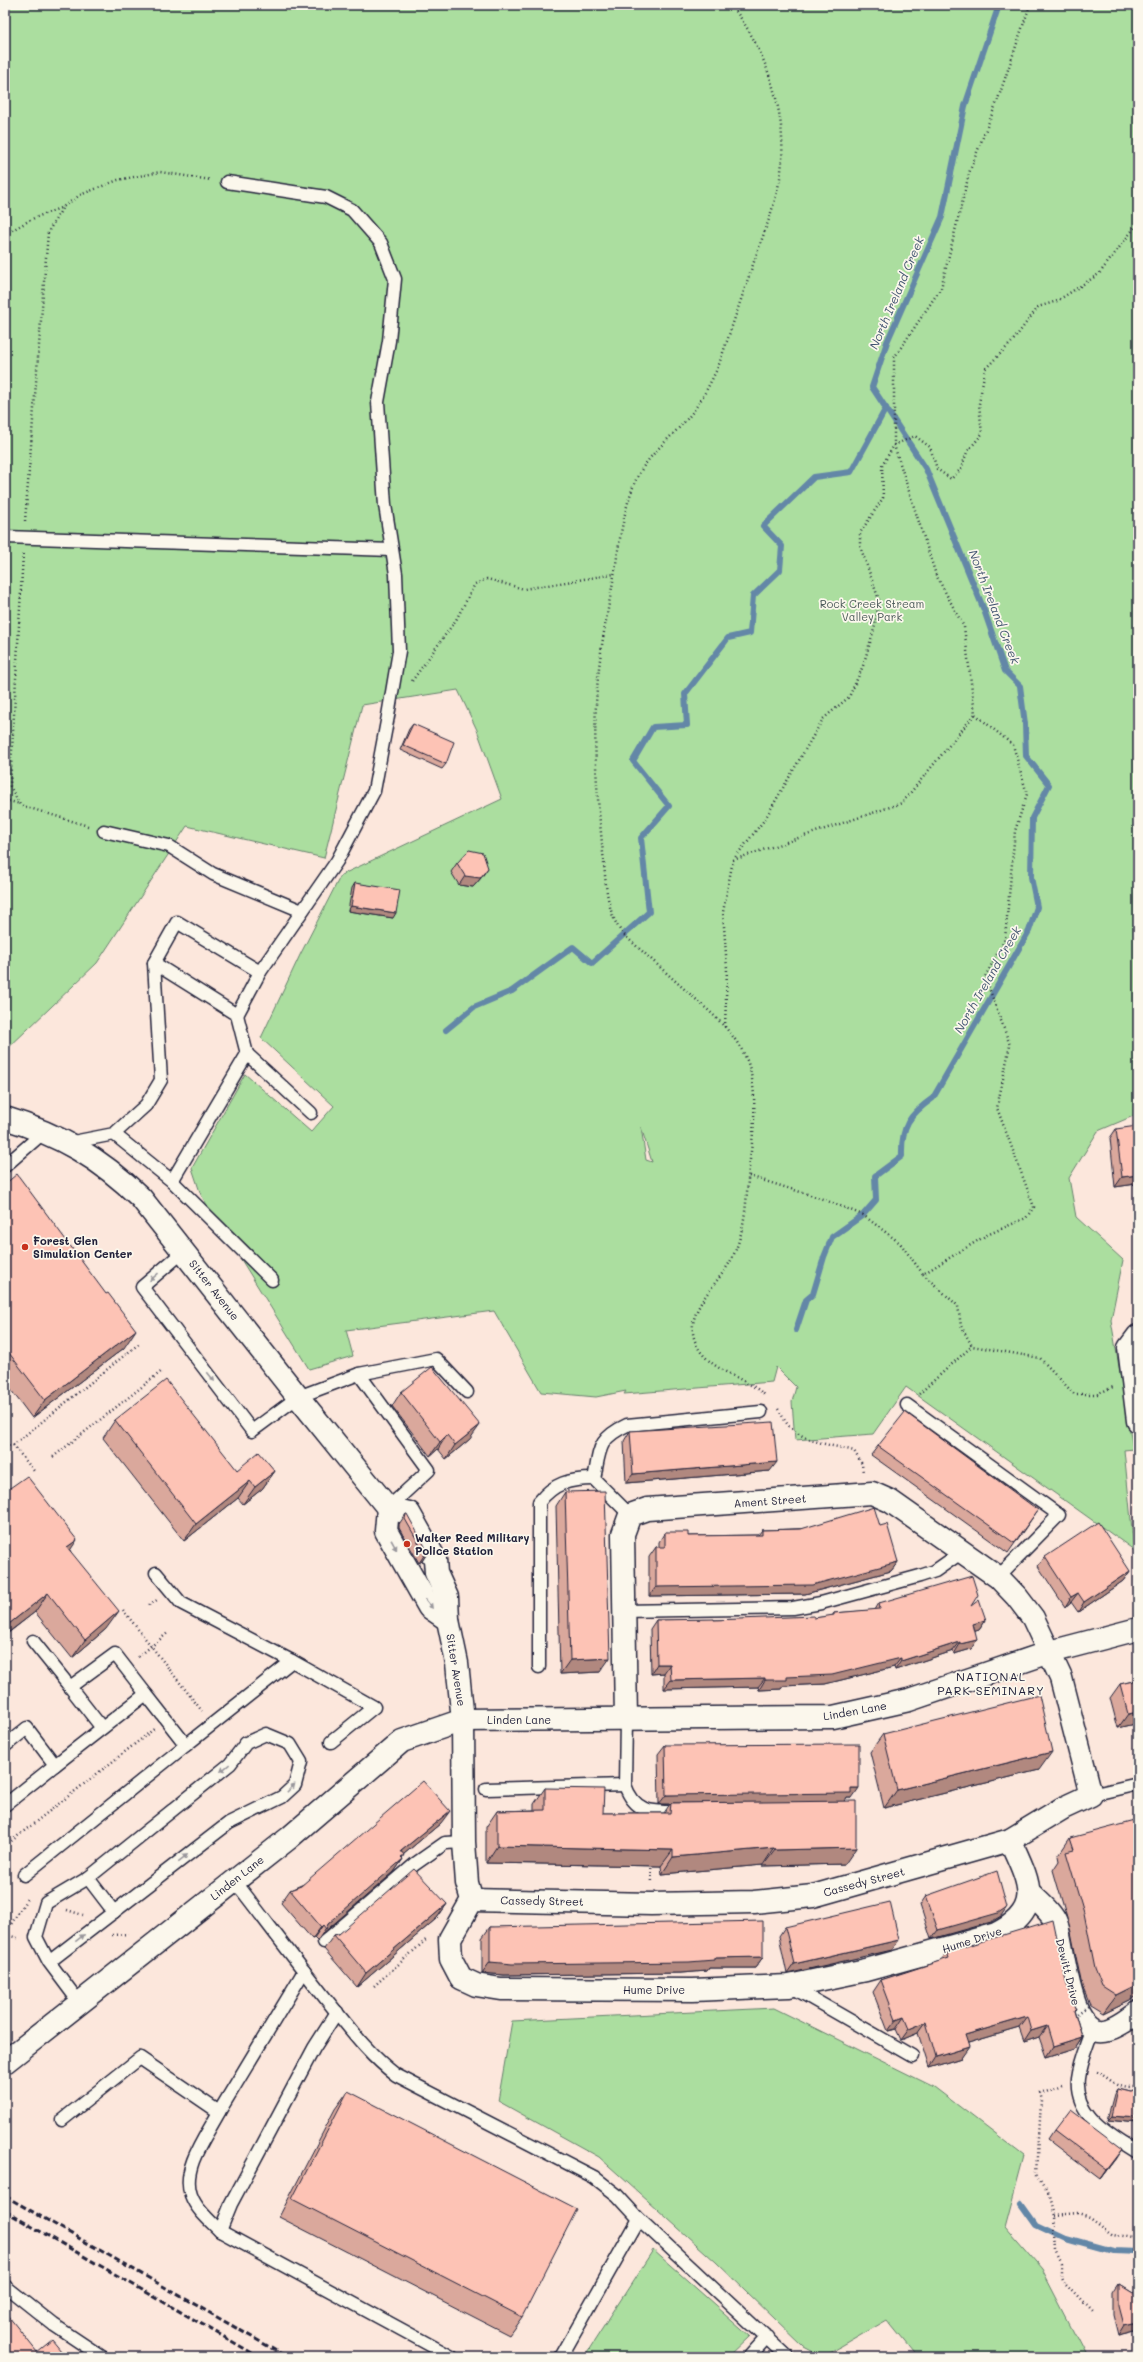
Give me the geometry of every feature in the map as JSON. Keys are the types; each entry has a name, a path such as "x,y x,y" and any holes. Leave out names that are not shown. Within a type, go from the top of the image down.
{"street":[{"name":"Sitter Avenue","path":"5,1118 44,1132 68,1143 115,1173 141,1198 298,1398 388,1508 409,1513 435,1559 436,1573 447,1597 448,1620 457,1663 463,1720"},
{"path":"1138,1336 1129,1348 1138,1421"},
{"name":"Ament Street","path":"630,1515 647,1509 872,1493 890,1500 998,1577 1017,1597 1033,1618 1050,1652"},
{"name":"Sitter Avenue","path":"388,1508 386,1531 429,1607 448,1620"},
{"path":"626,1719 623,1611 623,1534 630,1515"},
{"name":"Linden Lane","path":"5,2062 288,1838 402,1741 463,1720 833,1717 909,1700 1050,1652 1138,1629"},
{"path":"1050,1652 1061,1678 1091,1795"},
{"path":"463,1720 464,1842 467,1883 472,1900"},
{"name":"Cassedy Street","path":"472,1900 651,1904 754,1902 813,1896 1010,1840 1063,1808 1091,1795"},
{"path":"1010,1840 1020,1861 1030,1893"},
{"name":"Hume Drive","path":"472,1900 450,1939 451,1960 461,1978 476,1985 501,1989 678,1990 789,1986 866,1970 996,1934 1011,1926 1022,1916 1027,1906 1030,1893"},
{"name":"Dewitt Drive","path":"1030,1893 1056,1921 1074,2005 1084,2020 1093,2028"},
{"path":"1093,2028 1108,2030 1138,2012"}],"lane":[{"path":"227,182 326,197 352,210 381,243 395,279 389,341 378,402 385,505 396,574 399,651 374,791 337,861 260,972 237,1015 247,1054 311,1113"},
{"path":"5,537 392,550"},
{"path":"104,831 169,846 213,874 302,911"},
{"path":"68,1143 114,1134 146,1105 161,1080 154,963 177,922 260,972"},
{"path":"154,963 237,1015"},
{"path":"172,1181 247,1054"},
{"path":"5,1166 44,1132"},
{"path":"114,1134 172,1181 272,1280"},
{"path":"184,1251 142,1287 252,1431 298,1398 359,1374 436,1359 467,1392"},
{"path":"359,1374 429,1470 388,1508"},
{"path":"907,1405 1058,1515 998,1577"},
{"path":"594,1479 602,1443 612,1432 627,1425 761,1412"},
{"path":"594,1479 630,1515"},
{"path":"539,1667 539,1502 549,1489 566,1482 594,1479"},
{"path":"623,1611 793,1608 821,1603 920,1576 935,1571 962,1552"},
{"path":"156,1573 181,1603 374,1706 331,1742"},
{"path":"33,1641 102,1728"},
{"path":"70,1687 115,1654 186,1745"},
{"path":"24,1875 292,1661"},
{"path":"5,1805 146,1694"},
{"path":"626,1719 625,1785 632,1800 645,1810 656,1812 696,1812"},
{"path":"5,1746 27,1728 55,1765"},
{"path":"49,1962 229,1823 282,1796 295,1785 301,1762 290,1744 266,1734 246,1743 230,1764 88,1878 46,1902 36,1938 49,1962 79,2002"},
{"path":"1091,1795 1138,1784"},
{"path":"486,1788 625,1785"},
{"path":"324,1942 415,1864 446,1843 464,1842"},
{"path":"88,1878 114,1912"},
{"path":"234,1880 304,1971 363,2045 379,2062 396,2075 594,2177 617,2194 639,2219 788,2357"},
{"path":"304,1971 219,2112 188,2174 190,2195 201,2212 220,2231 452,2357"},
{"path":"789,1986 912,2056"},
{"path":"220,2231 231,2204 314,2048 337,2012"},
{"path":"1093,2028 1078,2078 1079,2093 1083,2106 1089,2117 1098,2125 1138,2152"},
{"path":"62,2120 140,2058 219,2112"},
{"path":"561,2357 639,2219"},
{"path":"5,2286 54,2325 102,2357"},
{"path":"749,2357 767,2337"}],"path":[{"path":"692,1328 693,1316 730,1262 739,1240 744,1221 754,1116 753,1086 747,1063 738,1044 725,1028 634,944 615,924 610,908 600,827 595,748 598,678 614,574 621,538 636,482 654,452 687,419 698,405 718,368 771,212 780,177 781,151 779,125 769,72 757,44 731,5"},
{"path":"923,1274 987,1234 1026,1218 1034,1207 997,1108 1010,1045 985,977 1005,939 1015,831 1027,794 1013,745 975,714 964,627 936,575 894,445 894,358 941,288 970,170 998,99 1030,5"},
{"path":"5,234 34,218 63,207 80,194 118,180 160,172 227,182"},
{"path":"20,805 10,786 24,537 48,232 63,207"},
{"path":"725,1028 726,969 723,912 733,860 765,819 823,719 849,697 863,666 875,626 879,600 860,546 860,533 883,498 882,466 894,445 915,436 930,447 937,469 951,479 961,469 968,452 982,434 980,404 985,369 1012,342 1038,307 1057,301 1099,274 1138,223"},
{"path":"392,692 412,680 456,620 475,584 487,579 524,589 614,574"},
{"path":"733,860 902,803 975,714"},
{"path":"5,800 104,831"},
{"path":"749,1176 820,1198 863,1215 900,1243 923,1274 958,1306 961,1326 972,1346"},
{"path":"5,1446 13,1445 140,1343"},
{"path":"907,1405 972,1346 1018,1352 1040,1358 1074,1394 1097,1394 1132,1379"},
{"path":"53,1457 162,1371"},
{"path":"13,1445 34,1471"},
{"path":"123,1610 212,1725"},
{"path":"133,1660 169,1632"},
{"path":"5,1846 155,1728"},
{"path":"651,1862 652,1887"},
{"path":"25,1940 5,1934 28,1897"},
{"path":"61,1908 83,1915"},
{"path":"107,1935 137,1934"},
{"path":"374,1986 423,1944 432,1934"},
{"path":"1072,2018 1090,2005"},
{"path":"1090,2070 1103,2075 1114,2085 1126,2089 1138,2088"},
{"path":"1066,2083 1039,2093 1041,2100 1037,2175 1047,2193 1053,2215 1055,2250 1062,2264 1062,2278 1065,2285 1092,2313"},
{"path":"1053,2215 1078,2213 1090,2217 1113,2234 1138,2239"}],"green space":[{"name":"Rock Creek Stream Valley Park","path":"5,5 1138,5 1138,1114 1098,1131 1069,1178 1076,1217 1123,1260 1111,1320 1133,1449 1124,1450 1134,1550 906,1387 873,1434 795,1440 792,1402 796,1387 776,1367 772,1382 624,1394 626,1391 596,1397 541,1392 494,1311 346,1330 353,1356 309,1369 201,1195 192,1168 245,1074 311,1132 334,1106 261,1038 300,955 341,875 502,799 477,730 458,690 362,705 324,858 187,826 97,963 5,1051","holes":["641,1127 652,1162 646,1160"]},
{"path":"774,2008 934,2087 1024,2156 1005,2227 1042,2270 1087,2357 917,2357 887,2320 823,2357 804,2347 716,2262 599,2157 498,2101 512,2021"},
{"path":"653,2250 750,2336 728,2357 584,2357"}],"building":[{"path":"413,724 454,742 446,764 403,745"},
{"path":"469,850 483,853 488,868 480,878 465,876 457,863"},
{"path":"355,883 400,890 396,913 351,906"},
{"path":"1137,1126 1138,1175 1122,1177 1116,1129"},
{"path":"17,1174 106,1294 108,1293 136,1330 45,1400 9,1353 5,1356 5,1184"},
{"path":"432,1367 480,1425 455,1445 447,1435 440,1442 401,1392"},
{"path":"166,1380 237,1470 259,1452 275,1471 255,1487 250,1481 196,1524 115,1420"},
{"path":"905,1412 1038,1510 1014,1543 878,1446"},
{"path":"773,1422 777,1462 633,1474 630,1431"},
{"path":"27,1476 77,1540 67,1547 119,1611 85,1640 48,1593 5,1627 5,1488 7,1490"},
{"path":"605,1491 610,1658 570,1660 565,1492"},
{"path":"874,1507 880,1526 887,1524 898,1562 812,1585 656,1587 656,1547 665,1547 665,1532 688,1532 688,1536 762,1535 762,1530 801,1529"},
{"path":"406,1514 428,1552 425,1554 405,1519"},
{"path":"1098,1522 1130,1571 1084,1602 1078,1593 1071,1597 1045,1557"},
{"path":"972,1576 978,1595 971,1606 979,1600 986,1620 973,1624 977,1640 960,1644 960,1642 901,1661 901,1658 832,1675 787,1677 787,1680 765,1680 765,1678 671,1680 670,1664 657,1664 656,1620 714,1620 814,1616 814,1618 834,1615 834,1613 880,1609 879,1603"},
{"path":"1138,1680 1138,1712 1128,1714 1120,1684"},
{"path":"1039,1695 1052,1752 897,1790 883,1734"},
{"path":"859,1744 859,1788 851,1788 851,1793 666,1795 665,1745"},
{"path":"423,1781 450,1811 401,1851 404,1855 401,1857 403,1859 328,1924 326,1929 323,1925 321,1927 290,1890 301,1886"},
{"path":"545,1788 604,1789 603,1813 670,1813 671,1803 856,1801 856,1848 775,1850 774,1848 673,1857 673,1850 497,1846 497,1811 545,1810"},
{"path":"1138,1820 1138,1984 1116,1995 1102,1986 1095,1968 1084,1913 1066,1852 1074,1850 1070,1838"},
{"path":"414,1869 447,1904 366,1973 334,1935 339,1934"},
{"path":"997,1871 1007,1907 998,1913 938,1930 926,1896"},
{"path":"890,1902 899,1940 794,1964 785,1927"},
{"path":"1053,1920 1066,1981 1076,2008 1074,2010 1082,2037 1053,2046 1047,2026 1031,2031 1027,2017 965,2035 969,2047 936,2057 926,2022 909,2029 904,2017 896,2020 881,1980 949,1958 947,1952"},
{"path":"763,1921 763,1957 714,1958 714,1960 689,1962 512,1964 490,1962 490,1927"},
{"path":"1117,2089 1138,2094 1138,2118 1111,2116"},
{"path":"348,2091 577,2209 522,2317 292,2199"},
{"path":"1070,2109 1123,2149 1107,2170 1054,2130"},
{"path":"1119,2284 1132,2292 1138,2290 1138,2322 1124,2325 1119,2306"},
{"path":"5,2312 37,2352 52,2340 66,2357 5,2357"}],"waterway":[{"name":"North Ireland Creek","path":"796,1330 806,1300 813,1294 824,1257 832,1237 863,1215 876,1200 875,1176 902,1156 903,1137 908,1122 918,1110 933,1098 1029,931 1037,907 1031,877 1032,818 1049,785 1026,756 1025,724 1020,686 1005,671 984,610 926,469 872,387 887,342 942,217 965,106 999,5"},
{"path":"446,1030 474,1007 512,991 573,947 592,963 649,912 641,838 669,806 633,761 653,727 687,725 685,694 728,638 750,633 753,596 780,570 782,546 763,526 814,477 851,472 886,408"},
{"path":"1021,2203 1036,2224 1066,2238 1113,2251 1138,2252"}],"railway":[{"path":"5,2196 287,2357"},
{"path":"5,2211 259,2357"}],"place":[{"name":"Forest Glen Simulation Center","path":"25,1247"},
{"name":"Walter Reed Military Police Station","path":"407,1544"}],"district":[{"name":"NATIONAL PARK SEMINARY","path":"991,1684"}]}
